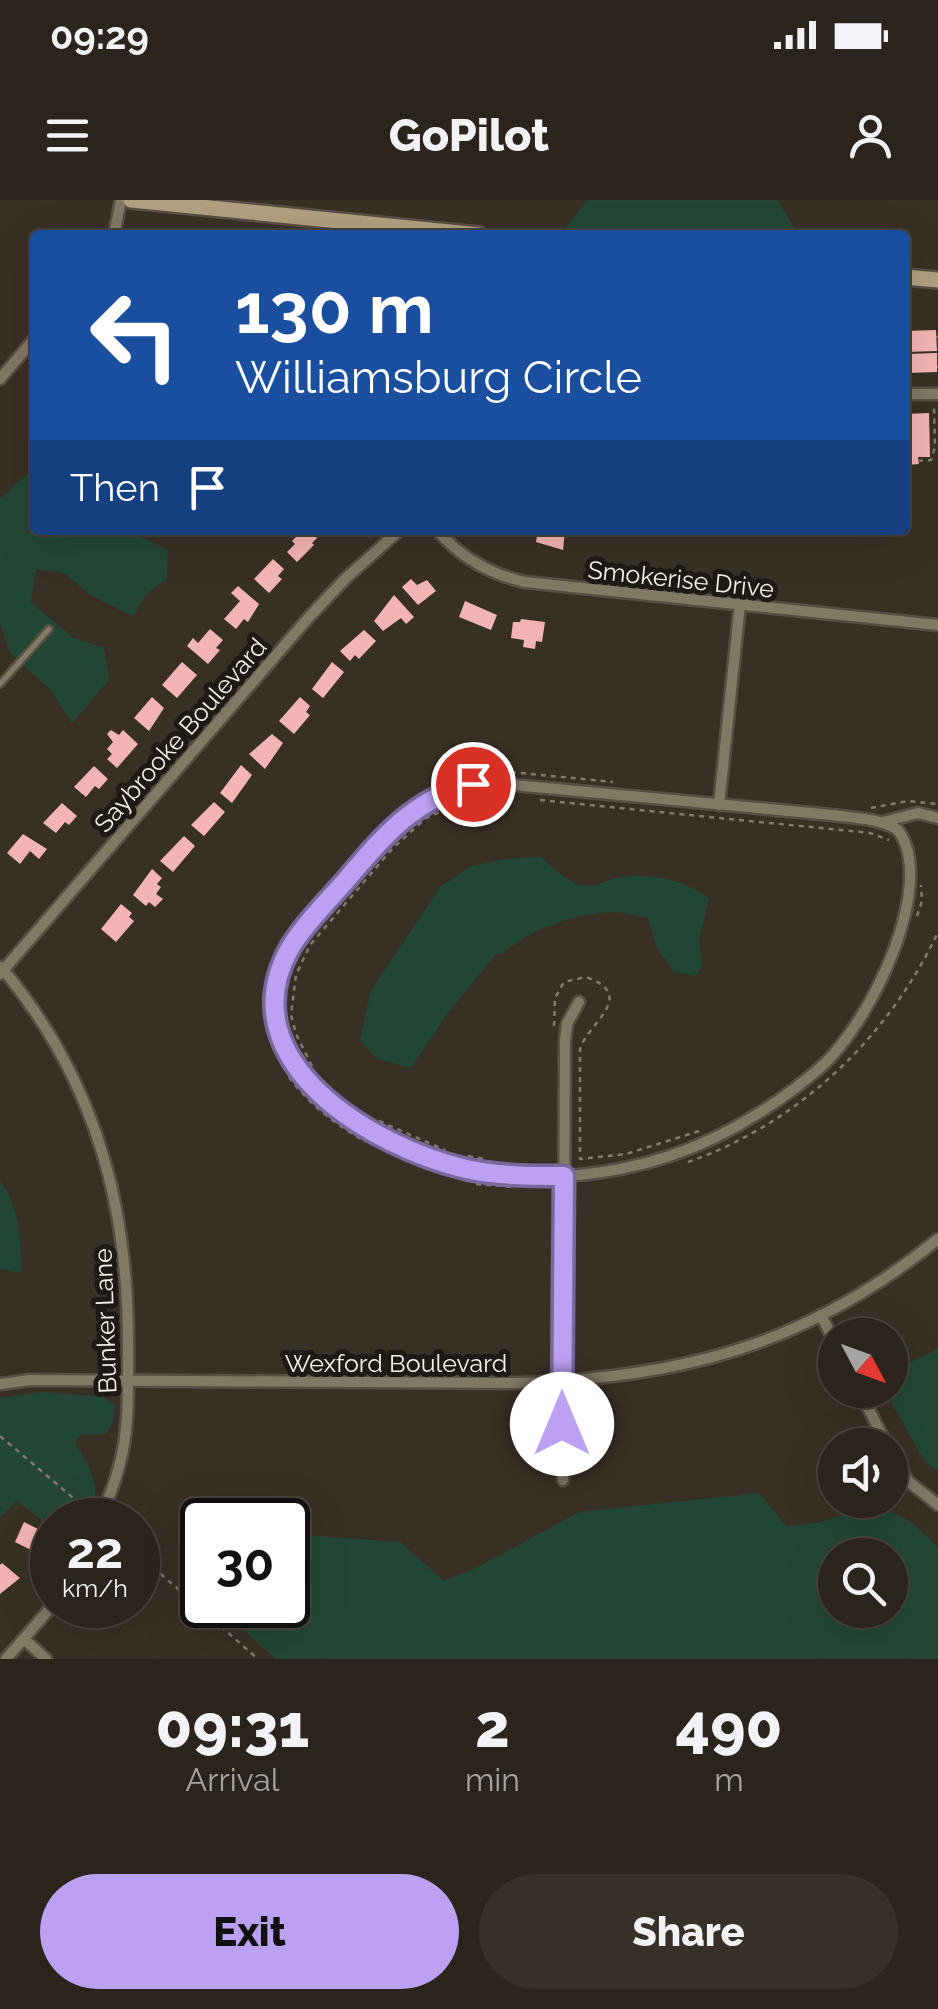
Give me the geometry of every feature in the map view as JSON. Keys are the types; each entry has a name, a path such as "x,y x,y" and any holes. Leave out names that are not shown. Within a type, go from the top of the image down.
{"main road":[{"path":"130,200 359,230"},
{"path":"910,277 938,280"}],"street":[{"path":"115,230 121,200"},
{"path":"0,379 30,344"},
{"path":"910,394 936,394"},
{"name":"Saybrooke Boulevard","path":"1,970 310,616 394,535"},
{"name":"Smokerise Drive","path":"442,535 464,556 508,578 570,588 938,625"},
{"path":"720,805 740,604"},
{"path":"897,977 876,1008 834,1054 802,1083 756,1115 681,1152 634,1165 564,1176 497,1174 441,1162 398,1146 353,1120 312,1087 291,1061 278,1023 277,997 290,949 398,822 422,804 453,789 493,783 832,814 882,823 897,829 918,848"},
{"path":"882,823 918,813 938,818"},
{"name":"Bunker Lane","path":"1,970 47,1030 72,1075 105,1160 120,1217 126,1265 126,1448 116,1485 108,1498"},
{"path":"563,1480 565,1041 567,1024 579,1002"},
{"name":"Wexford Boulevard","path":"0,1384 30,1380 562,1382 642,1375 692,1364 768,1339 821,1316 892,1274 938,1238"},
{"path":"908,1481 938,1505"},
{"path":"6,1659 34,1628"},
{"path":"24,1640 46,1659"}],"lane":[{"path":"0,684 49,629"}],"path":[{"path":"918,461 932,460 936,394"},
{"path":"508,772 613,782"},
{"path":"321,1076 302,1051 292,1015 296,975 310,946 392,850 426,818 468,800 518,798"},
{"path":"537,800 870,834 894,842"},
{"path":"868,808 908,801 938,804"},
{"path":"912,928 922,901 921,881"},
{"path":"554,1039 558,990 579,976 594,979 607,993 608,1009 585,1036 580,1050 582,1160 640,1151 706,1128"},
{"path":"284,1068 303,1094 334,1121 374,1146"},
{"path":"369,1115 443,1150"},
{"path":"462,1155 489,1160"},
{"path":"464,1180 514,1188"},
{"path":"0,1436 73,1498"},
{"path":"160,1573 258,1659"}],"green space":[{"path":"588,200 778,200 795,230 587,230 565,228"},
{"path":"30,472 30,535 138,535 168,550 167,579 147,593 133,616 91,595 64,573 36,569 31,602 72,637 104,648 109,680 72,723 51,690 11,654 0,623 0,499"},
{"path":"541,857 581,885 596,885 619,877 655,877 677,882 709,898 699,940 702,964 696,976 674,972 657,948 648,918 616,912 571,919 540,930 496,954 448,1013 411,1068 378,1059 360,1040 371,990 441,886 472,866"},
{"path":"0,1181 18,1225 21,1273 0,1269"},
{"path":"938,1349 938,1470 926,1463 894,1408 908,1408 908,1363"},
{"path":"42,1392 103,1397 115,1405 113,1422 105,1434 81,1435 75,1442 90,1471 95,1498 30,1498 30,1511 17,1501 0,1517 0,1398"},
{"path":"759,1493 786,1526 833,1518 903,1518 938,1547 938,1659 276,1659 241,1628 310,1628 310,1536 400,1542 444,1581 478,1567 579,1512"}],"building":[{"path":"936,330 937,351 910,352 910,331"},
{"path":"937,353 937,372 910,373 910,354"},
{"path":"929,413 930,457 918,457 919,464 910,465 910,414"},
{"path":"298,535 317,538 297,562 287,552 295,544 292,541"},
{"path":"537,535 564,535 563,550 536,542"},
{"path":"273,559 284,569 278,576 282,579 269,593 254,579"},
{"path":"411,579 417,585 427,580 436,591 418,605 402,587"},
{"path":"238,586 259,604 248,622 244,619 236,629 224,619 240,601 231,593"},
{"path":"394,595 414,617 406,624 401,618 383,631 374,621"},
{"path":"465,601 497,615 491,630 459,617"},
{"path":"513,622 545,622 542,642 536,641 535,649 523,647 524,640 511,638"},
{"path":"210,629 223,640 208,664 187,646 193,638 198,643"},
{"path":"364,630 376,641 359,659 355,655 350,661 340,651"},
{"path":"182,662 197,675 177,698 162,685"},
{"path":"332,662 344,672 323,698 312,689"},
{"path":"152,697 164,708 149,731 134,718"},
{"path":"300,697 310,706 306,712 310,715 294,734 279,721"},
{"path":"111,730 119,735 123,730 138,744 117,768 107,759 112,754 107,749 113,742 107,734"},
{"path":"272,734 283,743 265,769 249,754"},
{"path":"241,765 252,775 232,803 220,793"},
{"path":"94,766 108,779 86,797 74,787"},
{"path":"214,802 225,812 204,836 191,825"},
{"path":"62,803 77,816 56,833 43,823"},
{"path":"23,834 47,849 39,859 30,851 20,864 7,853"},
{"path":"184,836 195,846 173,872 160,861"},
{"path":"152,869 162,878 156,894 163,899 155,907 149,902 146,906 133,895"},
{"path":"121,904 132,913 129,917 134,921 116,942 101,929"},
{"path":"24,1522 30,1525 30,1550 15,1542"},
{"path":"0,1565 20,1578 0,1594"}],"route":[{"path":"473,784 440,794 408,812 306,927 290,949 280,978 278,1023 291,1061 305,1080 353,1120 398,1146 468,1170 564,1176 562,1424"}]}
